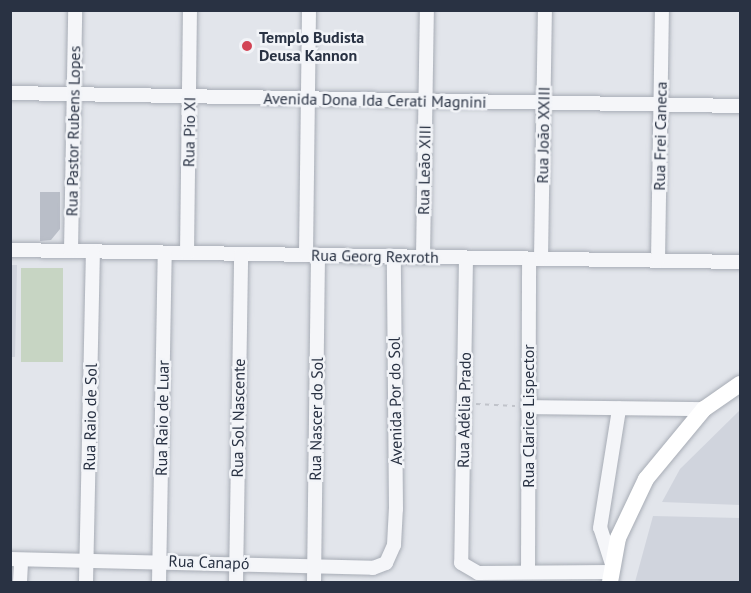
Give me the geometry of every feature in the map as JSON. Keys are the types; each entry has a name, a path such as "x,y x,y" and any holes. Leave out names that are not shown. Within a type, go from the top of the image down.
{"main road":[{"path":"611,573 629,509 646,480 704,409 741,384"}],"street":[{"name":"Rua Pastor Rubens Lopes","path":"71,251 75,10"},
{"name":"Rua Pio XI","path":"187,253 190,10"},
{"name":"Rua Nascer do Sol","path":"309,10 314,582"},
{"name":"Rua Leão XIII","path":"423,257 427,10"},
{"name":"Rua João XXIII","path":"535,259 544,102 545,10"},
{"name":"Rua Frei Caneca","path":"658,261 662,10"},
{"name":"Avenida Dona Ida Cerati Magnini","path":"10,93 741,106"},
{"name":"Rua Georg Rexroth","path":"10,250 741,262"},
{"name":"Rua Raio de Sol","path":"86,582 93,252"},
{"name":"Rua Raio de Luar","path":"159,582 165,253"},
{"name":"Rua Sol Nascente","path":"236,582 241,254"},
{"name":"Avenida Por do Sol","path":"394,257 394,545"},
{"name":"Rua Adélia Prado","path":"466,258 461,563 478,573 528,572"},
{"name":"Rua Clarice Lispector","path":"528,572 528,406 535,259"},
{"path":"528,406 704,409"},
{"path":"528,572 611,573 600,528 618,409"},
{"name":"Rua Canapó","path":"16,560 159,560 381,566 394,545"},
{"path":"16,560 21,582"}],"path":[{"path":"464,404 528,406"}],"shaded area":[{"path":"10,265 17,265 15,357 10,357"},
{"path":"740,410 740,505 662,502 680,469"},
{"path":"653,516 740,518 740,582 635,582"}],"green space":[{"path":"21,268 63,268 63,362 21,362"}],"building":[{"path":"40,192 60,192 60,229 51,240 40,241"}],"place":[{"name":"Templo Budista Deusa Kannon","path":"247,46"}]}
